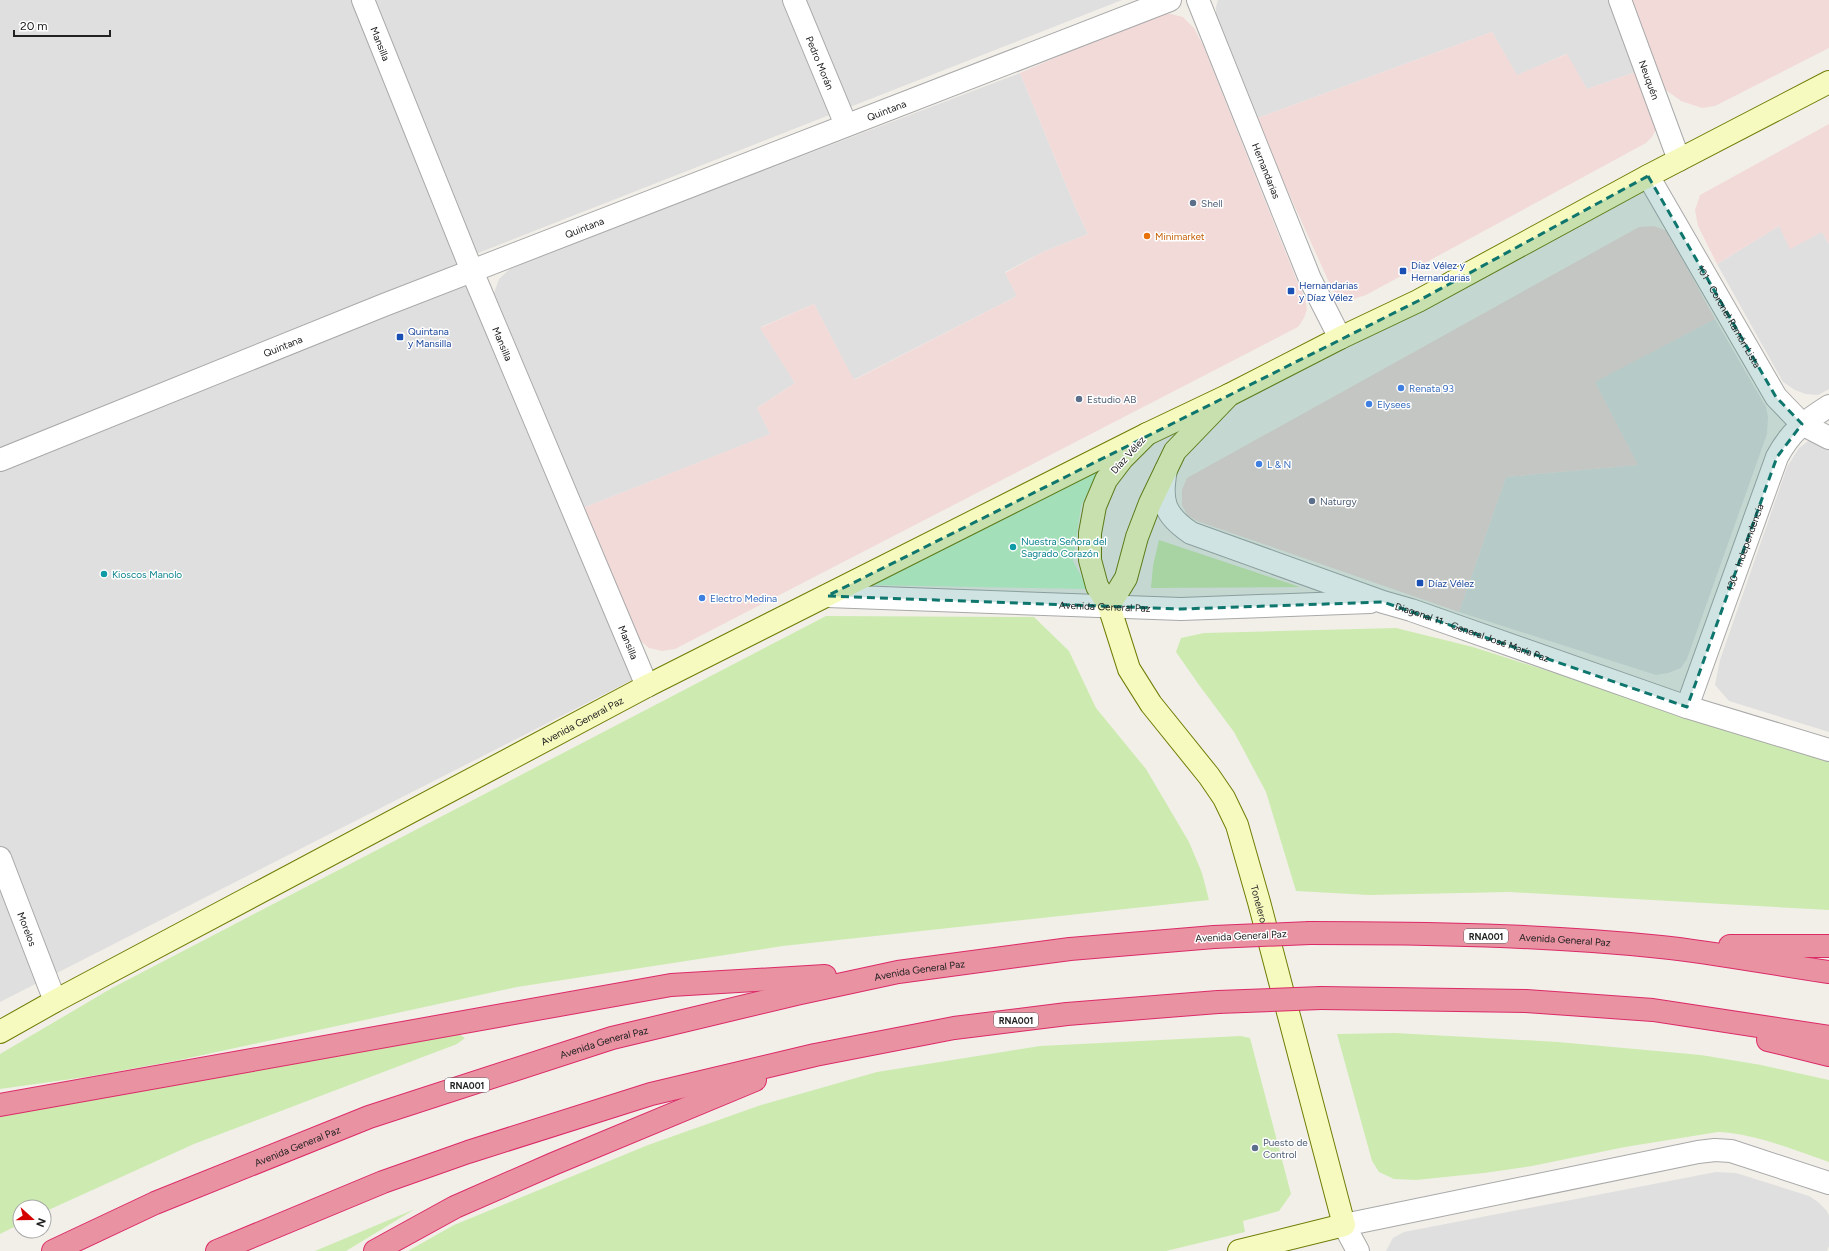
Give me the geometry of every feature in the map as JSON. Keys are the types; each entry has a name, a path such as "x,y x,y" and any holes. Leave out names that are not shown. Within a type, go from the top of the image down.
{"highway":[{"name":"Avenida General Paz","path":"53,1251 156,1203 370,1117 612,1038 796,994 898,972 1070,949 1214,937 1310,933 1430,933 1534,938 1661,947 1829,972"},
{"path":"1661,947 1829,946"},
{"path":"0,1105 671,985 898,972"},
{"name":"RNA001","path":"217,1251 383,1182 468,1152 651,1094 815,1055 954,1028 1067,1014 1218,1002 1320,998 1526,1001 1652,1010 1829,1037"},
{"path":"1652,1010 1829,1056"},
{"path":"375,1251 455,1207 553,1164 815,1055"}],"main road":[{"name":"Díaz Vélez","path":"1109,606 1097,586 1090,560 1090,533 1095,506 1106,480 1122,458 1147,434 1418,301 1648,176 1829,82"},
{"path":"1109,606 1126,578 1137,537 1150,503 1175,451 1229,395"},
{"name":"Avenida General Paz","path":"0,1032 55,1001 647,686 1147,434"},
{"name":"Tonelero","path":"1109,606 1129,669 1151,704 1209,776 1224,798 1237,825 1261,910 1344,1225"},
{"path":"1239,1251 1344,1225"}],"street":[{"name":"Mansilla","path":"363,0 472,271 647,686"},
{"name":"Pedro Morán","path":"794,0 846,125"},
{"name":"Quintana","path":"0,460 472,271 1170,0"},
{"name":"Hernandarias","path":"1198,0 1310,279 1340,338"},
{"name":"Neuquén","path":"1620,0 1679,160"},
{"name":"101 - Coronel Ramón Lista","path":"1648,176 1776,397 1802,424 1829,438"},
{"name":"130 - Independencia","path":"1687,707 1777,457 1786,441 1802,424 1829,406"},
{"name":"Diagonal 11 - General José María Paz","path":"1166,467 1162,489 1166,508 1178,524 1191,533 1383,602 1411,610 1687,707 1829,750"},
{"name":"Avenida General Paz","path":"828,596 1181,609 1383,602"},
{"name":"Morelos","path":"0,858 55,1001"},
{"path":"1344,1225 1682,1155 1715,1150 1731,1151 1829,1183"},
{"name":"Tonelero","path":"1344,1225 1358,1251"}],"highlighted area":[{"path":"1648,176 1776,397 1802,424 1777,457 1687,707 1383,602 1181,609 827,596 1418,301"}],"shaded area":[{"path":"0,0 1122,0 458,261 634,679 0,1002"},
{"path":"1218,0 1611,0 1639,71 1587,89 1566,54 1517,76 1492,32 1255,119 1216,21 1216,7"},
{"path":"1626,0 1829,0 1829,48 1715,106 1702,108 1681,101 1663,88"},
{"path":"1167,13 1183,17 1194,28 1203,45 1305,298 1307,309 1304,318 1298,327 675,649 662,651 649,648 638,639 578,510 770,434 757,408 795,383 760,328 814,304 854,380 1017,296 1005,273 1043,252 1088,234 1076,209 1020,73 1150,17"},
{"path":"1492,32 1517,75 1567,54 1587,89 1639,71 1657,127 1652,137 1646,143 1366,295 1353,299 1343,297 1333,291 1255,119"},
{"path":"1020,73 1076,209 1088,234 1043,252 1005,272 1017,296 853,380 814,304 761,327 795,383 757,408 771,434 578,510 497,314 494,293 499,279 513,266"},
{"path":"1829,124 1829,244 1822,232 1790,249 1779,226 1717,264 1698,226 1695,210 1700,195"},
{"path":"1654,226 1667,231 1715,319 1595,382 1638,465 1506,477 1459,612 1197,521 1187,515 1182,505 1182,490 1187,478 1639,227"},
{"path":"1779,226 1822,232 1829,244 1829,389 1818,395 1806,394 1795,390 1783,382 1717,264"},
{"path":"1715,319 1766,407 1768,417 1767,434 1687,659 1681,668 1668,673 1656,675 1459,612 1506,477 1638,465 1594,382"},
{"path":"1829,425 1829,732 1729,701 1715,685 1720,660 1787,467 1799,448"},
{"path":"1716,1172 1736,1173 1809,1196 1818,1202 1827,1211 1829,1216 1829,1246 1827,1251 1386,1251 1393,1238 1404,1232"}],"green space":[{"path":"1099,470 1081,506 1073,561 1088,589 870,585"},
{"path":"1159,540 1300,587 1151,588 1153,566"},
{"path":"826,616 1034,617 1069,651 1096,708 1146,769 1189,842 1202,873 1209,900 783,946 517,987 175,1061 86,1077 0,1089 0,1054 112,988"},
{"path":"1396,628 1473,647 1829,761 1829,910 1509,892 1369,895 1296,891 1266,792 1234,732 1176,652 1181,638 1204,633"},
{"path":"457,1033 465,1038 457,1044 194,1144 52,1208 52,1199 12,1199 12,1228 0,1234 0,1117 30,1109"},
{"path":"1395,1033 1558,1042 1701,1055 1761,1065 1829,1080 1829,1162 1761,1139 1732,1133 1718,1132 1625,1147 1532,1166 1484,1173 1416,1180 1394,1179 1379,1172 1372,1161 1337,1034"},
{"path":"1241,1036 1250,1038 1291,1194 1279,1211 1243,1221 1245,1232 1166,1251 408,1251 454,1225 648,1145 761,1105 877,1072 1040,1046"},
{"path":"415,1209 346,1251 315,1251"}],"place":[{"name":"Shell","path":"1193,203"},
{"name":"Minimarket","path":"1147,236"},
{"name":"Díaz Vélez y Hernandarias","path":"1403,271"},
{"name":"Hernandarias y Díaz Vélez","path":"1291,291"},
{"name":"Quintana y Mansilla","path":"400,337"},
{"name":"Renata 93","path":"1401,388"},
{"name":"Estudio AB","path":"1079,399"},
{"name":"Elysees","path":"1369,404"},
{"name":"L & N","path":"1259,464"},
{"name":"Naturgy","path":"1312,501"},
{"name":"Nuestra Señora del Sagrado Corazón","path":"1013,547"},
{"name":"Kioscos Manolo","path":"104,574"},
{"name":"Díaz Vélez","path":"1420,583"},
{"name":"Electro Medina","path":"702,598"},
{"name":"Puesto de Control","path":"1255,1148"}]}
